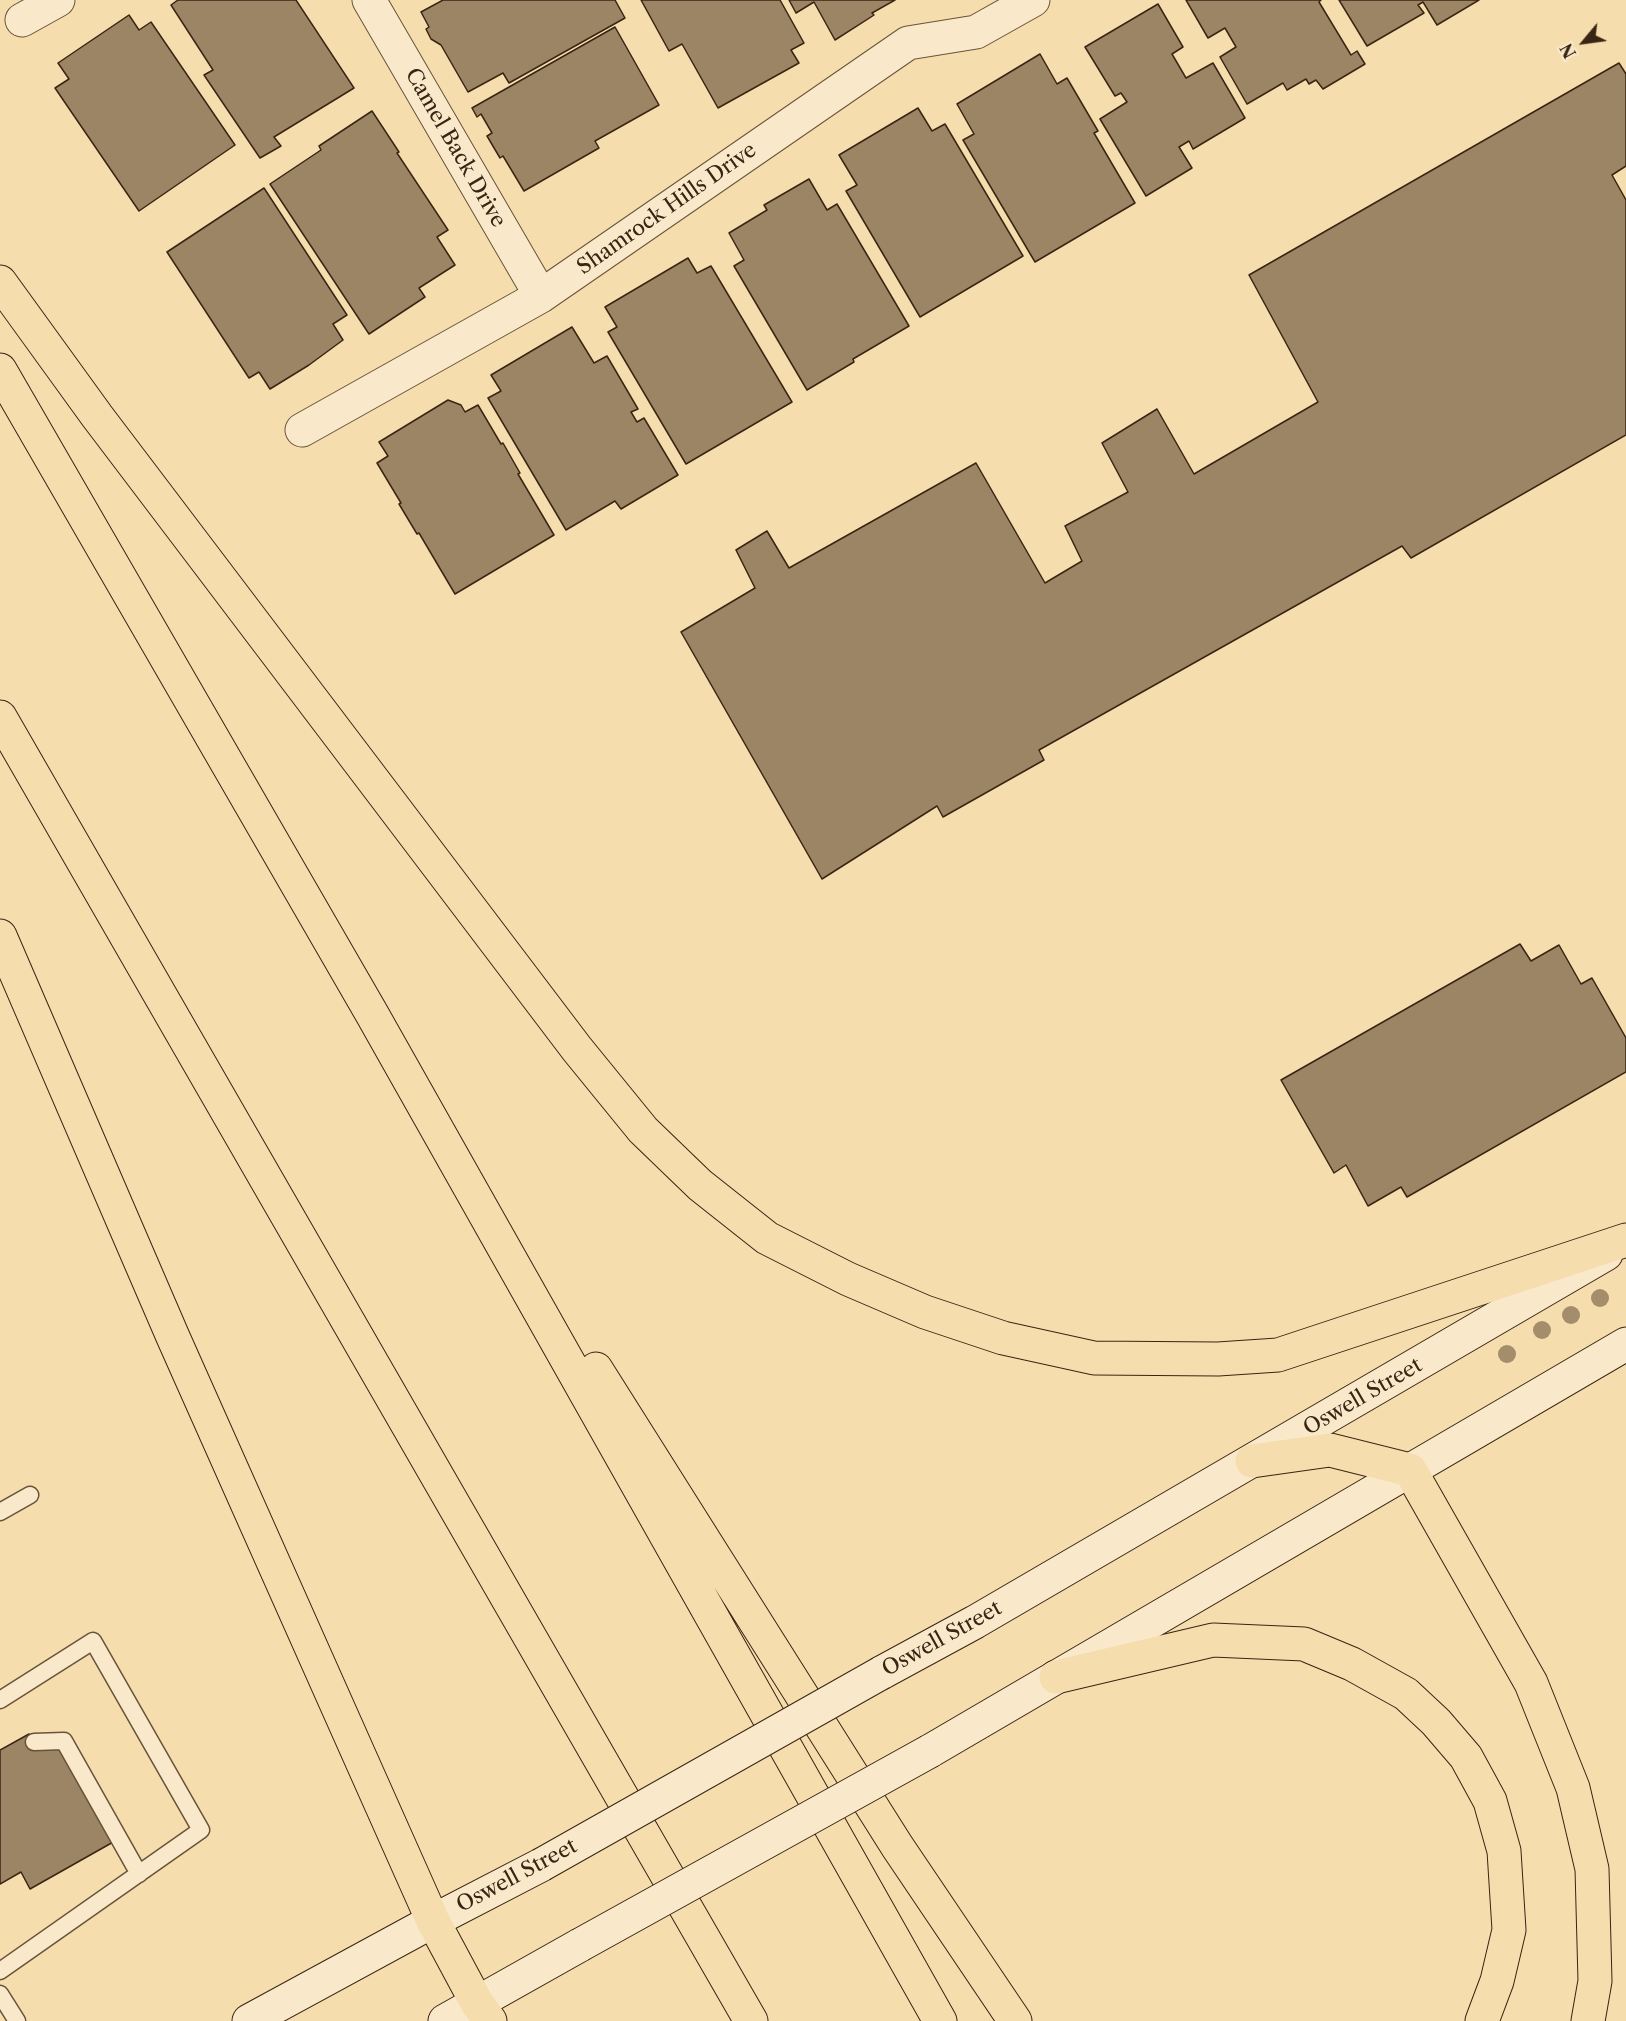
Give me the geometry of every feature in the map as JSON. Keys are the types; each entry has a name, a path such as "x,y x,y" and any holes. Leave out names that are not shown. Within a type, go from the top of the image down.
{"highway":[{"path":"0,282 104,425 577,1049 643,1130 699,1185 767,1238 848,1279 925,1312 1003,1338 1094,1358 1206,1359 1278,1354 1626,1241"},
{"path":"0,370 372,1014 940,2021"},
{"path":"0,717 751,2021"},
{"path":"0,936 178,1347 433,1921 484,2012"},
{"path":"372,1014 897,1846 1016,2021"},
{"path":"1252,1461 1330,1450 1410,1470 1531,1683 1573,1788 1592,1869 1594,1981 1588,2021"},
{"path":"1056,1677 1213,1640 1304,1644 1352,1664 1406,1694 1436,1722 1466,1757 1490,1801 1504,1851 1509,1930 1497,1981 1482,2021"}],"main road":[{"path":"22,20 58,0"},
{"name":"Camel Back Drive","path":"369,0 541,296"},
{"name":"Shamrock Hills Drive","path":"302,430 541,296 908,43 976,32 1033,0"},
{"name":"Oswell Street","path":"249,2021 541,1865 975,1622 1626,1241"},
{"path":"445,2021 484,2012 580,1945 930,1751 1626,1344"}],"lane":[{"path":"0,1512 30,1495"},
{"path":"0,1700 93,1641 201,1830 0,1971"},
{"path":"34,1742 64,1741 140,1874"},
{"path":"0,1994 17,2021"}],"building":[{"path":"178,0 296,0 354,88 274,137 281,146 260,158 204,75 213,70 171,5"},
{"path":"443,0 615,0 625,18 509,83 503,73 468,92 441,45 431,39 426,29 429,27 421,12"},
{"path":"641,0 780,0 804,43 791,50 799,63 718,108 682,44 669,51"},
{"path":"789,0 895,0 872,13 874,15 835,40 814,2 796,13"},
{"path":"1186,0 1321,0 1319,2 1351,55 1357,51 1365,64 1323,89 1316,80 1309,84 1306,79 1287,90 1283,83 1247,104 1220,57 1236,47 1225,28 1208,38"},
{"path":"1339,0 1479,0 1437,25 1423,2 1418,5 1424,13 1367,46"},
{"path":"1158,4 1183,47 1172,54 1186,78 1213,63 1245,118 1193,149 1189,141 1179,147 1192,168 1146,196 1100,119 1127,102 1121,93 1115,96 1085,47"},
{"path":"129,15 139,30 151,22 235,145 139,211 55,88 69,79 58,63"},
{"path":"615,27 659,105 595,141 599,148 524,191 503,156 500,158 487,136 492,133 481,114 477,117 472,108"},
{"path":"1040,54 1057,84 1067,78 1098,131 1094,133 1135,203 1035,262 963,140 974,134 957,104"},
{"path":"1619,63 1626,74 1626,166 1612,175 1626,200 1626,435 1411,558 1402,546 1039,750 1044,760 943,817 937,806 822,879 681,632 755,588 736,550 767,531 789,568 976,463 1045,583 1082,561 1065,526 1128,492 1102,443 1157,409 1194,474 1318,402 1249,275"},
{"path":"918,108 932,131 945,124 1023,256 920,317 846,191 857,185 839,155"},
{"path":"372,111 448,230 437,237 455,265 419,288 425,297 369,334 270,184 321,150 319,146"},
{"path":"809,179 827,210 837,204 909,326 853,359 854,362 807,390 734,266 744,260 729,233 767,210 764,205"},
{"path":"264,188 347,315 333,324 343,340 309,365 270,389 259,372 249,378 167,252"},
{"path":"688,258 697,273 711,266 792,402 686,464 608,332 617,327 605,307"},
{"path":"572,327 594,363 607,356 638,409 631,412 637,422 644,418 678,475 621,509 615,501 566,530 488,398 501,391 491,375"},
{"path":"448,400 461,405 465,412 478,405 501,444 503,443 520,473 518,474 554,535 455,594 399,504 401,503 377,463 388,456 379,442"},
{"path":"1520,944 1531,961 1559,945 1581,984 1592,978 1626,1038 1626,1072 1407,1197 1401,1187 1368,1206 1346,1165 1334,1173 1281,1080"},
{"path":"29,1734 37,1748 56,1737 115,1841 30,1889 21,1872 0,1884 0,1750"}]}
